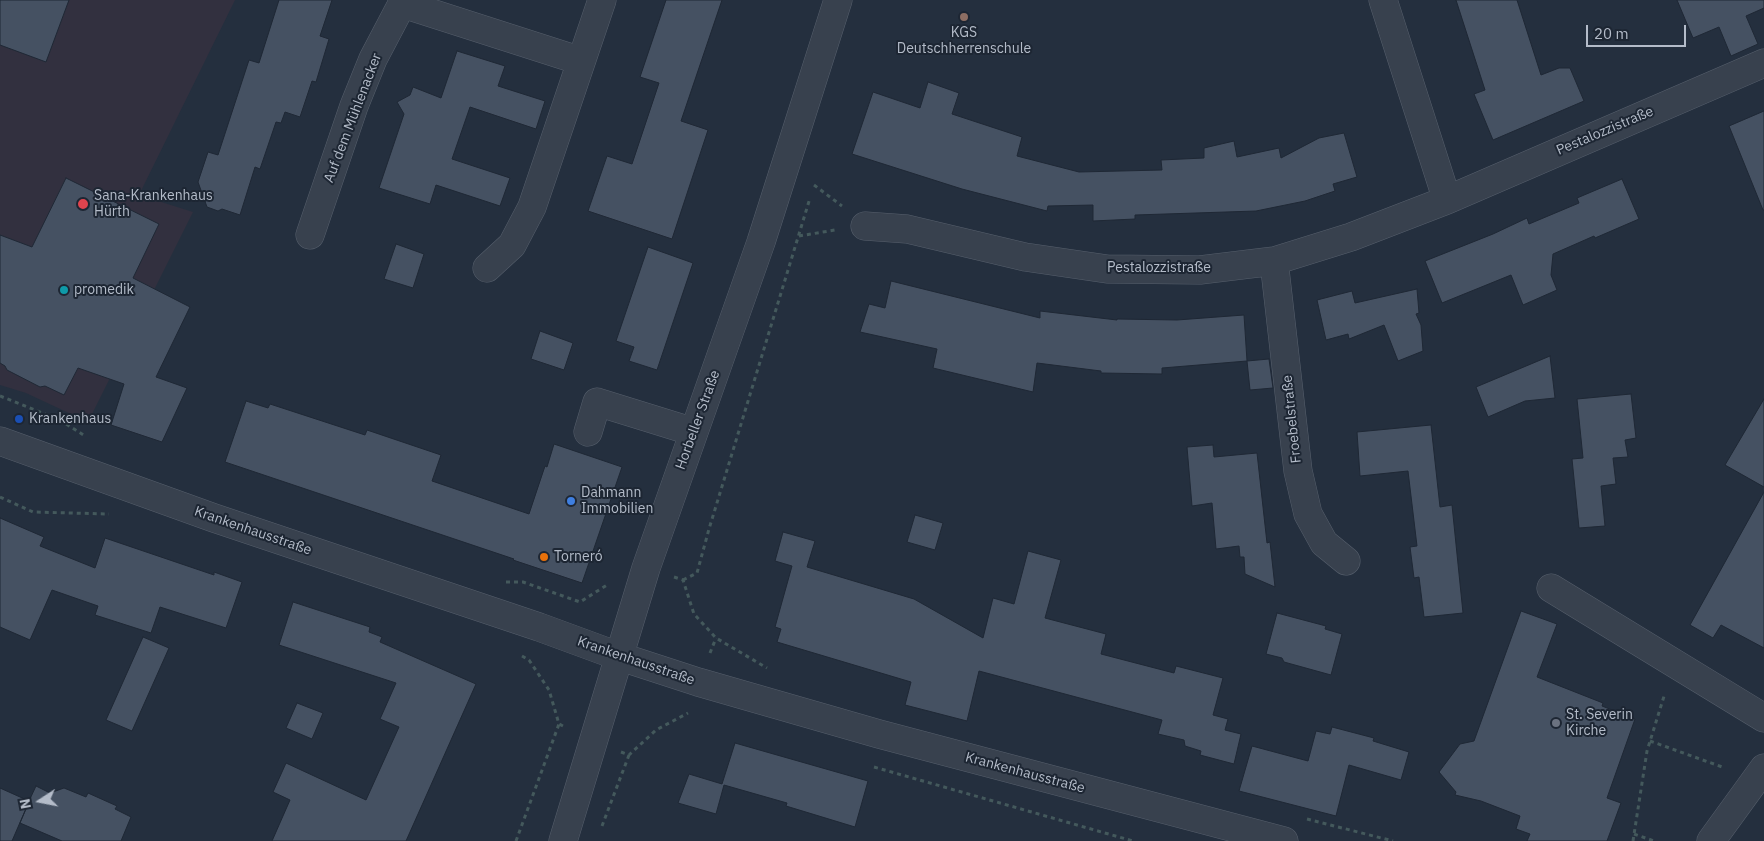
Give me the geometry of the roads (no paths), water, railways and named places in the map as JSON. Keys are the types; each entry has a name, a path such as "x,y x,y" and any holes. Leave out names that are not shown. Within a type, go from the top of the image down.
{"street":[{"path":"487,268 512,245 532,207 602,0"},
{"name":"Horbeller Straße","path":"563,841 646,568 762,242 838,0"},
{"path":"1383,0 1447,200"},
{"name":"Auf dem Mühlenacker","path":"310,235 357,98 373,59 404,2 581,61"},
{"name":"Pestalozzistraße","path":"865,226 907,229 1025,256 1107,269 1200,270 1274,261 1351,237 1447,200 1764,63"},
{"name":"Froebelstraße","path":"1274,261 1298,471 1308,514 1324,543 1346,561"},
{"path":"588,432 597,402 694,432"},
{"name":"Krankenhausstraße","path":"0,442 214,518 539,627 618,656 726,690 879,734 1284,841"},
{"path":"1551,588 1764,718"},
{"path":"1711,841 1760,773"}],"place":[{"name":"KGS Deutschherrenschule","path":"964,17"},
{"name":"Sana-Krankenhaus Hürth","path":"83,204"},
{"name":"promedik","path":"64,290"},
{"name":"Krankenhaus","path":"19,419"},
{"name":"Dahmann Immobilien","path":"571,501"},
{"name":"Torneró","path":"544,557"},
{"name":"St. Severin Kirche","path":"1556,723"}]}
